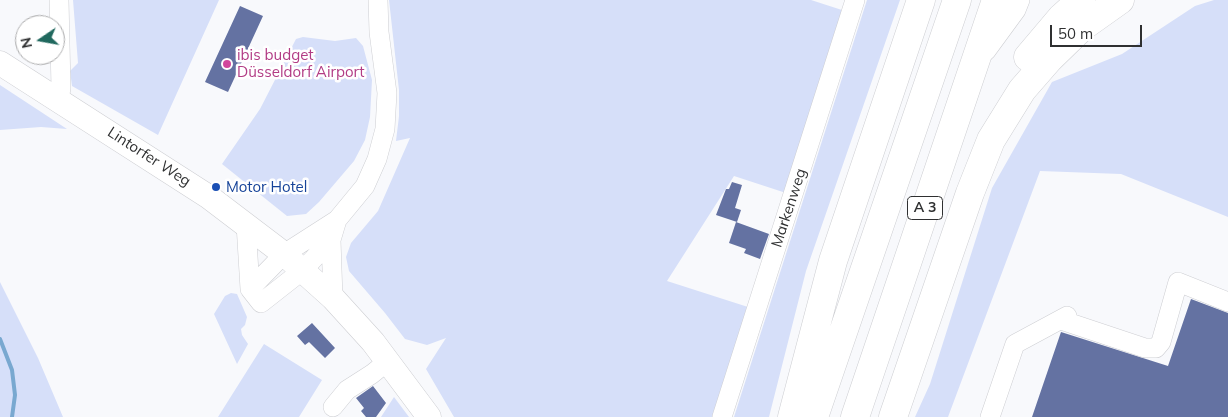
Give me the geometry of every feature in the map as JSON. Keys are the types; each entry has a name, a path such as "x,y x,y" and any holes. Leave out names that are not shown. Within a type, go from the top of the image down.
{"highway":[{"path":"792,417 833,261 921,0"},
{"name":"A 3","path":"814,417 957,0"},
{"name":"A 3","path":"855,417 996,0"},
{"path":"976,176 982,141 991,118 1005,93 1033,51 1081,0"},
{"path":"892,417 976,176 991,140 1026,85 1065,43 1120,0"}],"main road":[{"name":"Lintorfer Weg","path":"0,63 210,197 284,254 333,298 373,342 430,417"}],"street":[{"path":"59,0 61,88 59,100"},
{"path":"250,289 284,254 337,220 366,186 377,158 385,129 387,93 379,32 378,0"},
{"name":"Markenweg","path":"722,417 855,0"},
{"path":"972,70 1016,10 1020,0"},
{"path":"333,298 331,240 337,220"},
{"path":"246,224 250,289 261,303 303,270 331,240"},
{"path":"990,417 1015,344 1064,318 1145,348 1156,348 1161,342 1178,282 1228,302"},
{"path":"333,407 347,390 388,361"}],"shaded area":[{"path":"73,0 219,0 158,135 72,86 70,71 78,63"},
{"path":"389,0 811,0 845,11 786,193 734,176 667,281 748,307 714,417 454,417 426,369 446,338 427,345 405,339 349,271 346,257 351,243 378,211 410,138 396,141 399,116 399,90"},
{"path":"867,0 900,0 806,271 769,417 734,417"},
{"path":"1214,0 1228,0 1228,217 1121,174 1040,171 948,417 915,417 930,384 992,188 1052,82 1122,54 1195,6"},
{"path":"303,37 335,41 356,38 363,46 372,80 370,117 365,140 354,161 319,202 306,214 287,216 222,164 260,109 296,39"},
{"path":"0,85 67,129 41,127 0,130"},
{"path":"0,282 38,358 63,417 0,417"},
{"path":"231,293 237,294 247,317 245,325 241,329 242,335 248,344 237,364 214,314 225,296"},
{"path":"264,344 322,380 299,417 218,417"},
{"path":"394,397 409,417 381,417"}],"building":[{"name":"ibis budget Düsseldorf Airport","path":"240,6 263,16 228,92 205,82"},
{"path":"732,182 742,185 735,208 741,210 737,222 716,215 726,189 729,189"},
{"path":"736,222 769,234 760,259 744,253 746,249 729,243"},
{"path":"1191,299 1228,313 1228,417 1032,417 1061,332 1168,366"},
{"path":"312,323 335,348 325,358 309,342 305,345 297,336"},
{"path":"373,386 386,403 376,417 366,417 361,411 364,408 356,398"}],"waterway":[{"path":"0,339 12,370 15,395 12,417"}],"place":[{"name":"ibis budget Düsseldorf Airport","path":"227,64"},
{"name":"Motor Hotel","path":"216,187"}]}
